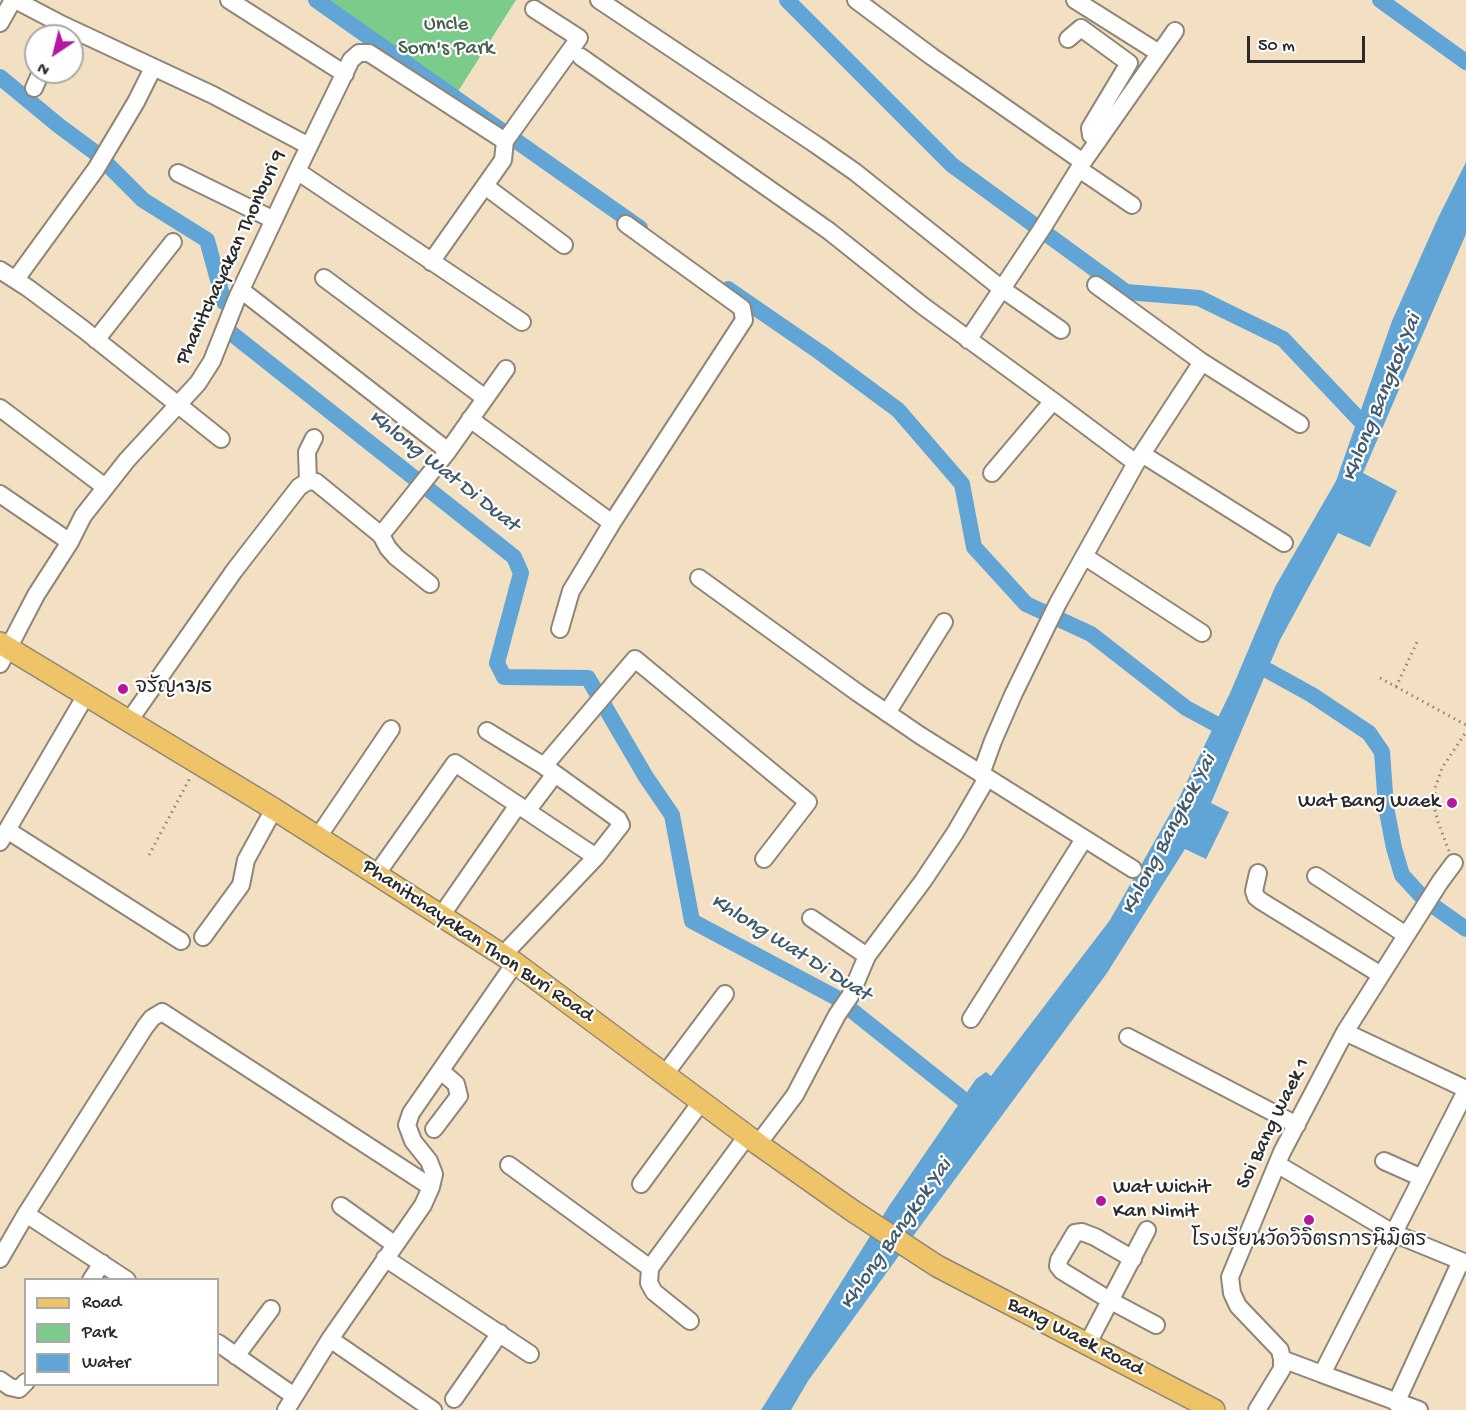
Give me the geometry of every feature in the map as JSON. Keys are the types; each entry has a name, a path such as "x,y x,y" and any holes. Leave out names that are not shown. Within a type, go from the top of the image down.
{"main road":[{"name":"Phanitchayakan Thon Buri Road","path":"3,652 86,695 129,721 274,809 509,959 753,1140 852,1211 937,1266"},
{"name":"Bang Waek Road","path":"937,1266 1214,1410"}],"street":[{"path":"0,23 14,0 50,24"},
{"path":"229,0 345,74"},
{"path":"856,0 1132,205"},
{"path":"1075,0 1159,53"},
{"path":"607,2 855,172 1002,289 1061,330"},
{"path":"431,262 503,160 508,135 579,38 534,9"},
{"path":"1068,39 1081,28 1129,63 1090,128 1091,135 1098,141"},
{"path":"968,340 1081,166 1175,31"},
{"path":"84,40 213,95 309,146"},
{"name":"Phanitchayakan Thonburi 9","path":"3,652 70,542 83,516 105,487 198,383 212,361 241,290 351,60 359,53 369,53 508,135"},
{"path":"581,57 829,231 968,340 1053,400 1139,459 1284,543"},
{"path":"16,279 108,151 153,68"},
{"path":"34,88 36,84"},
{"path":"297,171 522,322"},
{"path":"178,172 274,220"},
{"path":"485,186 564,245"},
{"path":"560,629 571,591 612,523 744,320 742,308 626,224"},
{"path":"96,340 173,242"},
{"path":"0,270 16,279 96,340 222,440"},
{"path":"324,278 485,398"},
{"path":"1096,285 1202,362 1300,424"},
{"path":"241,290 448,451"},
{"path":"690,1321 654,1292 649,1282 650,1268 753,1140 795,1095 837,1015 850,996 867,956 923,881 955,833 984,776 993,741 1039,638 1139,459 1202,362"},
{"path":"381,535 448,451 506,369"},
{"path":"992,473 1053,400"},
{"path":"0,408 105,487"},
{"path":"470,419 612,523"},
{"path":"308,481 307,452 314,438"},
{"path":"129,721 234,571 299,487 308,481 316,482 381,535 396,557 430,584"},
{"path":"0,494 70,542"},
{"path":"1084,556 1202,633"},
{"path":"699,578 886,713 1133,869"},
{"path":"886,713 944,622"},
{"path":"441,916 593,710 635,659 808,802 764,859"},
{"path":"86,695 2,839 181,940"},
{"path":"318,837 392,729"},
{"path":"219,1344 290,1403 330,1339 423,1205 431,1187 434,1174 429,1161 413,1141 406,1125 411,1113 441,1071 509,959 596,858 621,825 618,819 549,770 487,731"},
{"path":"376,875 455,763 596,858"},
{"path":"203,937 241,885 246,860 274,809"},
{"path":"971,1019 1084,839"},
{"name":"Soi Bang Waek 1","path":"1282,1359 1280,1350 1238,1306 1232,1293 1230,1277 1277,1164 1346,1032 1454,863"},
{"path":"1258,873 1254,891 1256,897 1381,975"},
{"path":"1316,876 1406,935"},
{"path":"811,918 867,956"},
{"path":"665,1074 725,994"},
{"path":"0,1259 26,1214 145,1027 152,1018 162,1012 431,1187"},
{"path":"1322,1374 1466,1090 1346,1032"},
{"path":"1128,1037 1297,1125"},
{"path":"434,1129 459,1096 456,1084 441,1071"},
{"path":"641,1184 701,1102"},
{"path":"1384,1161 1422,1178"},
{"path":"1277,1164 1393,1233 1463,1262 1396,1402"},
{"path":"509,1165 650,1268"},
{"path":"341,1206 390,1251 530,1354"},
{"path":"26,1214 124,1278"},
{"path":"1088,1343 1147,1230"},
{"path":"1132,1259 1082,1232 1075,1233 1059,1260 1058,1266 1111,1301 1156,1325"},
{"path":"92,1278 102,1263"},
{"path":"236,1356 271,1309"},
{"path":"454,1399 500,1333"},
{"path":"330,1339 433,1410"},
{"path":"1257,1410 1282,1368 1282,1359 1419,1410"},
{"path":"0,1380 10,1387 19,1389 24,1384"}],"path":[{"path":"1396,687 1418,640"},
{"path":"1380,678 1466,724"},
{"path":"1454,863 1439,828 1434,806 1435,788 1442,768 1466,732"},
{"path":"149,855 198,764"}],"green space":[{"name":"Uncle Sorn's Park","path":"323,0 516,0 457,93"}],"water":[{"name":"Khlong Bangkok Yai","path":"1466,162 1466,234 1363,473 1397,491 1370,547 1338,533 1280,640 1211,803 1229,812 1206,859 1185,849 1107,973 808,1381 791,1410 761,1410 889,1206 976,1079 986,1072 991,1076 1110,920 1179,798 1230,693 1275,587 1336,481 1392,321"}],"waterway":[{"path":"316,0 640,228"},
{"name":"Khlong Bangkok Yai","path":"787,0 952,165 1126,292 1199,298 1283,339 1371,432"},
{"path":"1380,0 1466,62"},
{"name":"Khlong Wat Di Duat","path":"0,77 97,154 143,200 207,240 224,302"},
{"path":"728,289 898,410 962,484 974,547 1026,604 1091,634 1186,708 1227,730"},
{"name":"Khlong Wat Di Duat","path":"231,333 514,557 521,573 497,663 504,677 588,678 646,777 672,815 692,921 835,997 979,1112"},
{"path":"1256,664 1312,695 1369,733 1382,752 1386,807 1402,875 1425,900 1466,929"}],"place":[{"name":"จรัญ13/5","path":"123,689"},
{"name":"Wat Bang Waek","path":"1452,803"},
{"name":"Wat Wichit Kan Nimit","path":"1101,1201"},
{"name":"โรงเรียนวัดวิจิตรการนิมิตร","path":"1309,1220"}]}
